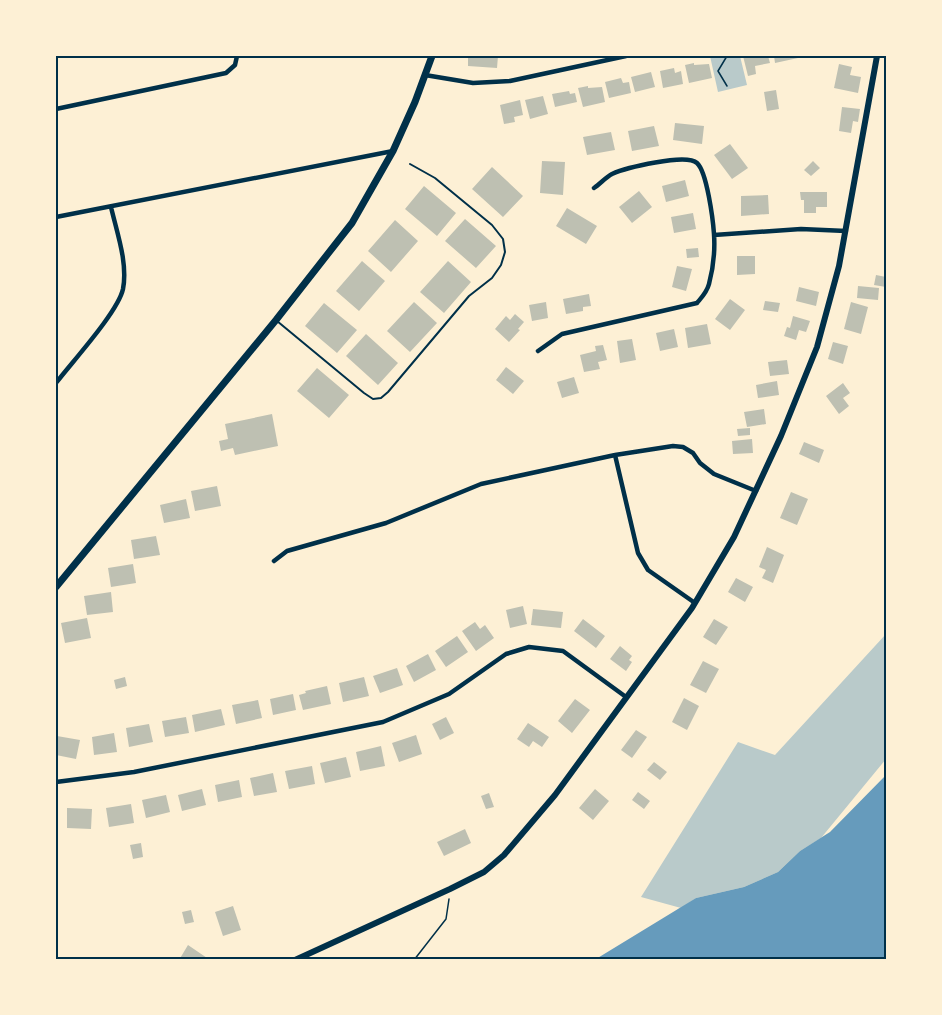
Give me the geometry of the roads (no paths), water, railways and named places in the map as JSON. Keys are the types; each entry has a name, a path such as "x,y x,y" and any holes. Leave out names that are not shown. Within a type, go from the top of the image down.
{"main road":[{"path":"56,587 276,320 352,223 393,151 432,56"}],"street":[{"path":"56,109 226,73 235,65 237,56"},
{"path":"426,75 474,83 510,81 626,56"},
{"path":"295,960 450,890 484,872 517,842 588,751 695,603 734,537 756,491 817,347 839,266 877,56"},
{"path":"56,217 393,151"},
{"path":"538,351 562,334 697,303 709,284 714,235 704,177 697,163 691,160 676,159 623,171 611,175 594,188"},
{"path":"56,383 114,309 123,291 123,261 111,207"},
{"path":"714,235 801,229 846,231"},
{"path":"274,561 287,551 386,523 481,484 615,455 673,446 683,447 693,453 700,463 714,474 756,491"},
{"path":"615,455 642,562 648,570 695,603"},
{"path":"56,782 134,772 383,722 449,694 506,654 529,647 563,651 626,697"}],"lane":[{"path":"276,320 364,393 373,399 381,398 469,296 492,278 501,265 505,252 504,239 492,225 435,178 410,164"}],"water":[{"path":"886,775 886,959 596,959 696,898 744,887 778,872 800,851 830,832"}]}
